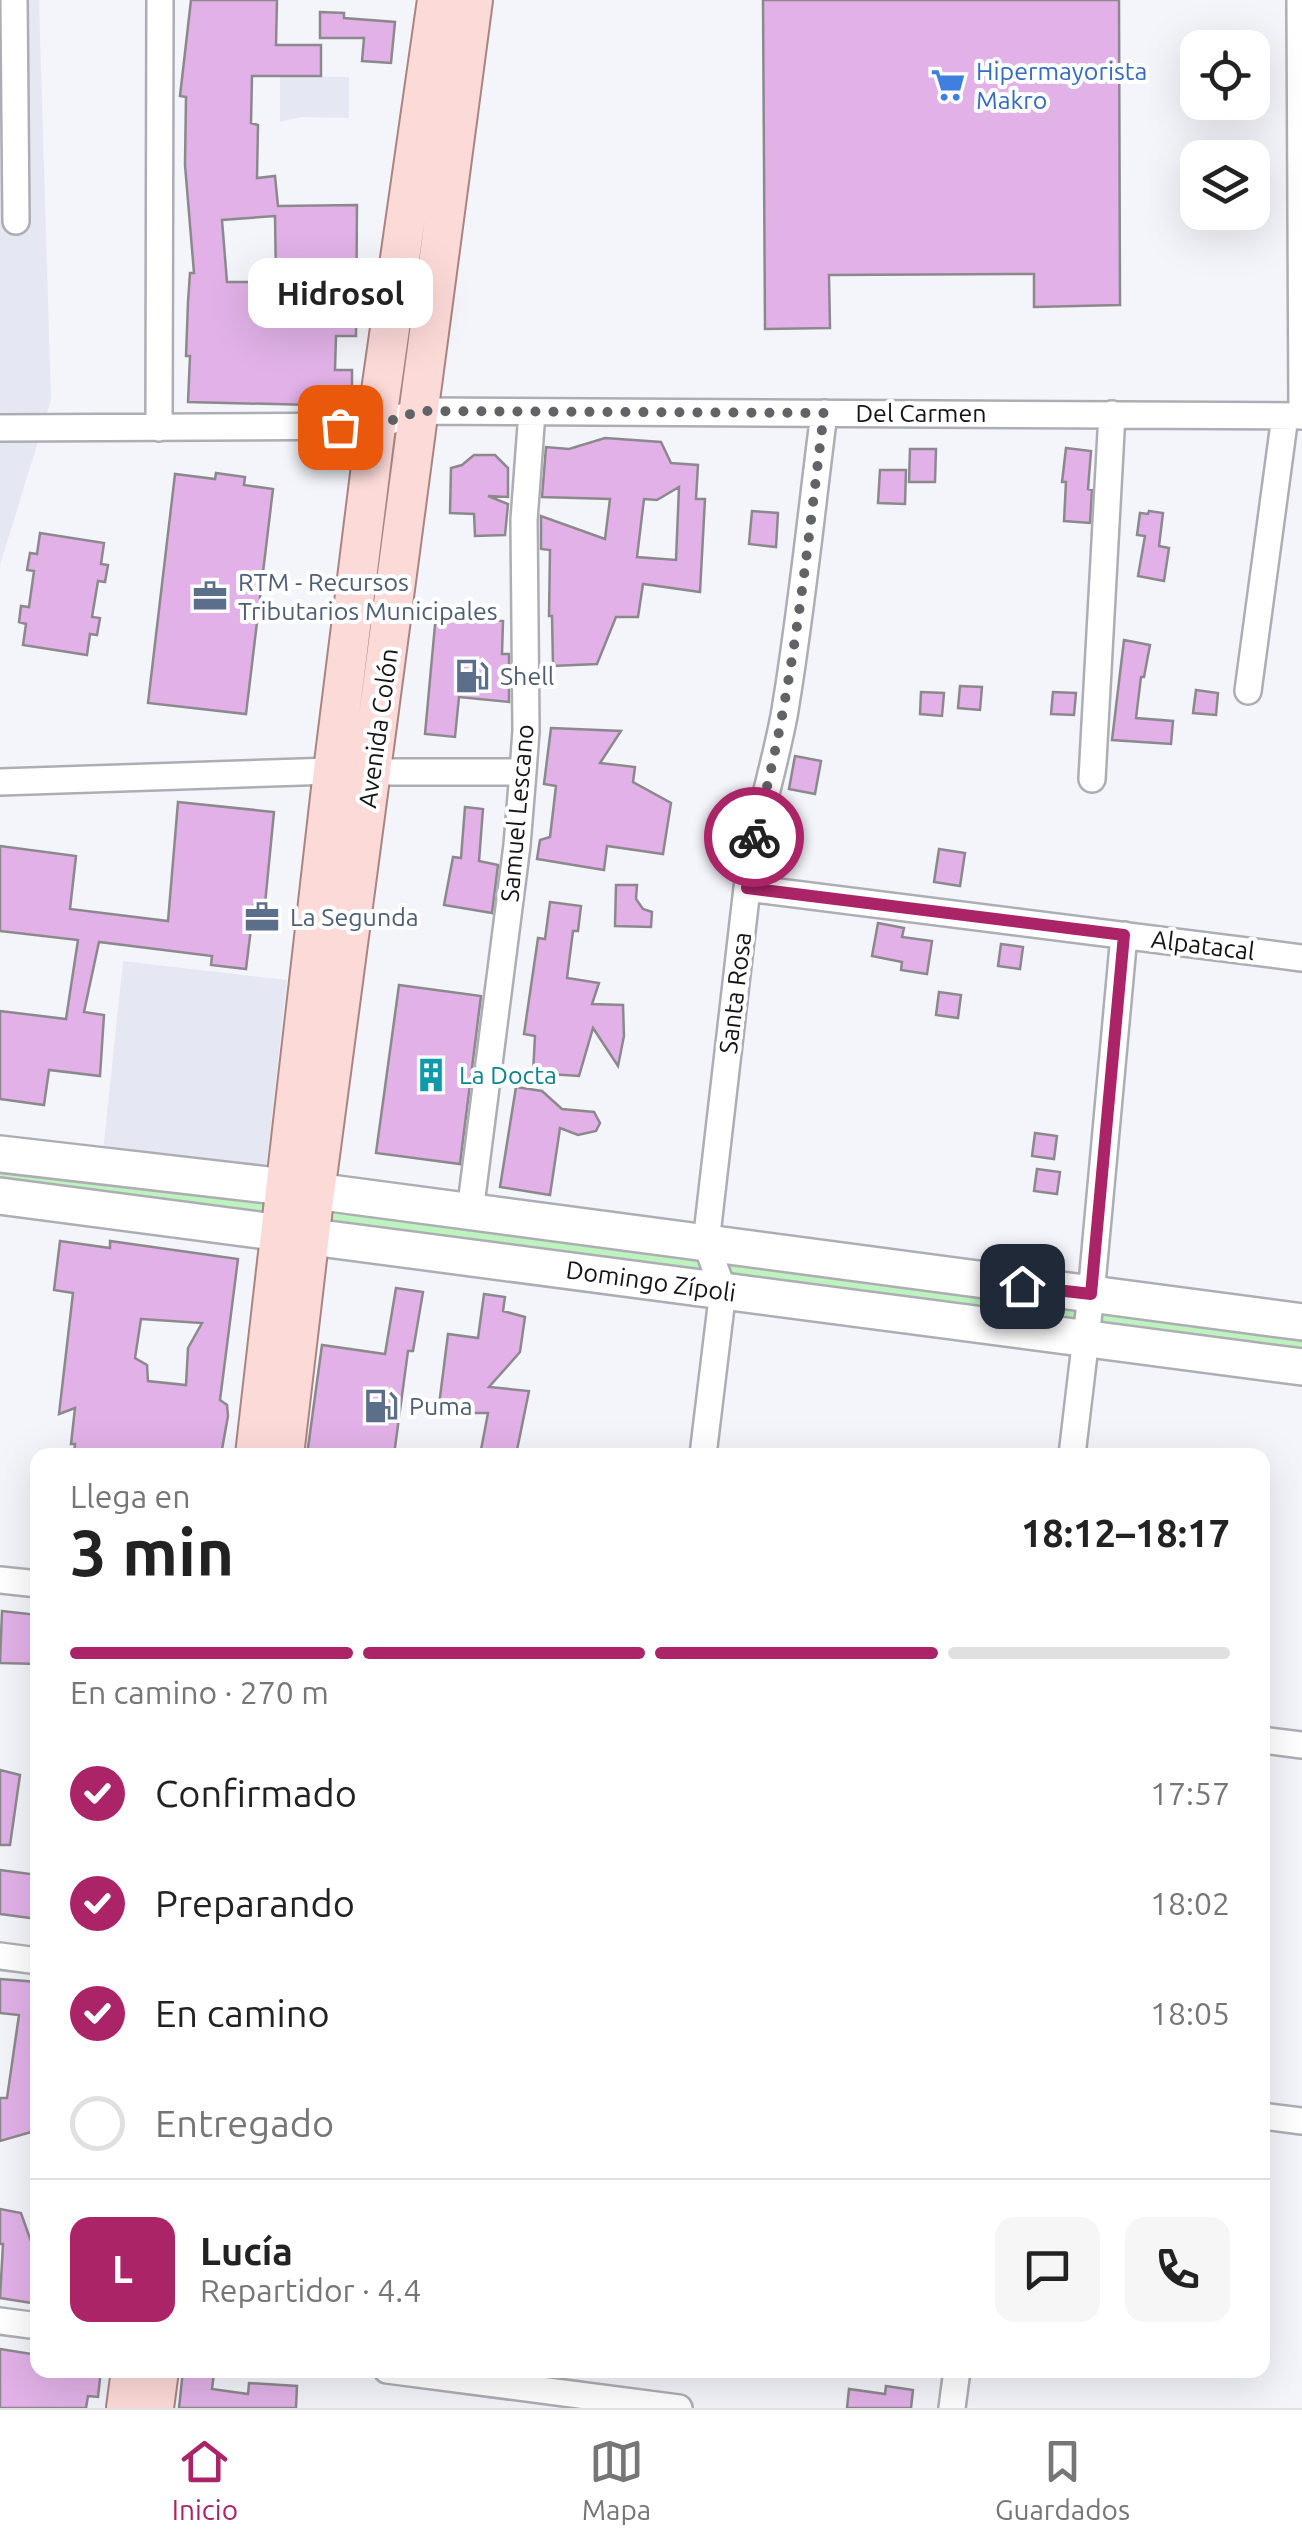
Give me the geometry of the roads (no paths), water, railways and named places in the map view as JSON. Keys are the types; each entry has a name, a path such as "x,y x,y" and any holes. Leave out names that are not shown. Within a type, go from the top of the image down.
{"main road":[{"name":"Avenida Colón","path":"284,1448 295,1233 333,771 376,426 437,0"},
{"name":"Avenida Colón","path":"300,1189 373,772 472,0"},
{"name":"Domingo Zípoli","path":"0,1154 300,1189 1302,1322"},
{"name":"Domingo Zípoli","path":"0,1196 1302,1368"},
{"name":"Avenida Colón","path":"256,1448 295,1233"},
{"path":"126,2408 130,2378"},
{"path":"154,2408 158,2378"}],"street":[{"path":"14,0 16,221"},
{"path":"159,428 160,0"},
{"path":"1248,691 1296,416 1300,0"},
{"name":"Del Carmen","path":"376,426 419,411 1296,416"},
{"name":"Samuel Lescano","path":"470,1212 523,772 524,492 532,412"},
{"name":"Santa Rosa","path":"704,1448 723,1290 706,1243 747,888 752,846 776,760 794,662 824,413"},
{"path":"1092,780 1112,414"},
{"path":"0,428 376,426"},
{"path":"0,782 333,771"},
{"path":"373,772 523,772"},
{"name":"Alpatacal","path":"747,888 1302,958"},
{"path":"1073,1448 1124,935"},
{"path":"0,1580 30,1583"},
{"path":"1270,1741 1302,1745"},
{"path":"0,1956 30,1959"},
{"path":"1270,2117 1302,2121"},
{"path":"0,2321 30,2325"},
{"path":"461,2378 582,2391 679,2408"},
{"path":"952,2408 956,2378"}],"place":[{"name":"Hipermayorista Makro","path":"948,85"},
{"name":"Hidrosol","path":"340,427"},
{"name":"RTM - Recursos Tributarios Municipales","path":"210,596"},
{"name":"Shell","path":"472,676"},
{"name":"La Segunda","path":"262,917"},
{"name":"La Docta","path":"431,1075"},
{"name":"Puma","path":"381,1406"}]}
